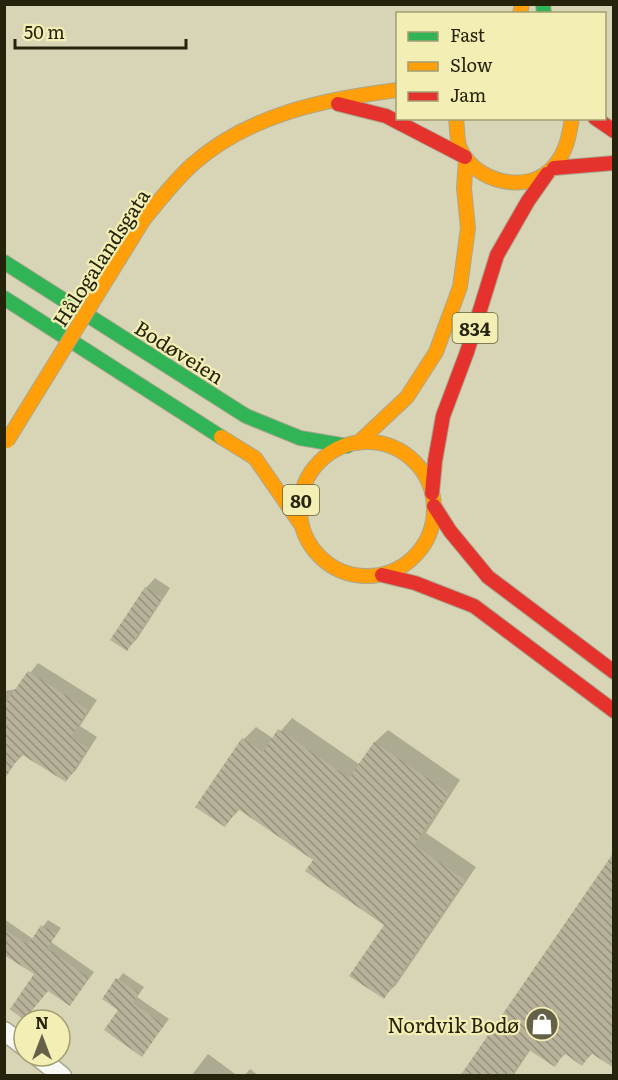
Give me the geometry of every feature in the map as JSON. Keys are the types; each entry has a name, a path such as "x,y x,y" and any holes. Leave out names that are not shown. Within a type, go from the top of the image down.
{"main road":[{"name":"Hålogalandsgata","path":"6,443 144,219 178,180 216,146 243,129 274,115 305,105 396,90"},
{"name":"Hålogalandsgata","path":"329,102 386,116 466,158 486,177 500,182 520,183 539,178 551,171 584,164 614,163"},
{"name":"834","path":"353,444 407,397 436,352 460,288 468,228 464,188 466,158 458,140 456,120"},
{"name":"834","path":"433,499 435,461 443,416 471,341 497,255 528,201 568,148 572,120"},
{"path":"598,120 614,131"},
{"name":"Bodøveien","path":"4,262 246,416 300,438 353,444 370,442 390,446 408,457 422,471 433,499 450,531 488,577 614,672"},
{"name":"80","path":"4,298 255,458 302,526 315,552 338,570 367,577 382,575 396,570 417,555 430,532 433,499"},
{"name":"80","path":"302,526 301,499 309,476 326,457 353,444"},
{"name":"80","path":"382,575 416,583 474,606 614,711"}],"building":[{"path":"145,587 162,598 127,651 110,640"},
{"path":"28,671 88,710 71,737 88,748 66,782 21,754 4,780 4,705"},
{"path":"278,729 349,778 374,742 449,793 414,845 465,880 384,999 349,976 384,925 305,871 313,860 238,809 225,827 195,807 242,738 263,752"},
{"path":"614,852 614,1068 591,1053 582,1066 564,1053 555,1067 529,1050 511,1076 460,1076"},
{"path":"41,925 57,934 47,948 89,978 70,1006 48,991 34,1008 10,1009 34,974 4,955 4,929 28,945"},
{"path":"116,978 139,993 133,1003 164,1025 142,1057 104,1030 118,1010 102,999"}],"traffic: fast":[{"path":"543,4 544,12"},
{"path":"4,262 246,416 300,438 347,446"},
{"path":"4,298 221,437"}],"traffic: slow":[{"path":"520,12 522,4"},
{"path":"144,219 193,164 215,147 239,133 264,121 316,104 396,90"},
{"path":"456,120 459,146 476,169 502,181 517,183 531,181 544,175 555,165 565,148 572,120"},
{"path":"358,443 407,397 436,352 460,287 468,228 464,188 466,159"},
{"path":"7,441 144,219"},
{"path":"221,437 255,458 302,526"},
{"path":"367,442 393,447 414,462 429,483 434,509 429,535 414,556 393,571 367,576 341,571 320,556 305,535 300,509 305,483 320,462 341,447 367,442"}],"traffic: jam":[{"path":"338,104 386,116 465,157"},
{"path":"598,120 614,131"},
{"path":"554,168 614,163"},
{"path":"432,493 443,416 467,352 497,255 528,201 547,174"},
{"path":"434,506 450,531 488,577 614,672"},
{"path":"382,575 415,583 474,606 614,711"}],"place":[{"name":"Nordvik Bodø","path":"542,1024"}]}
